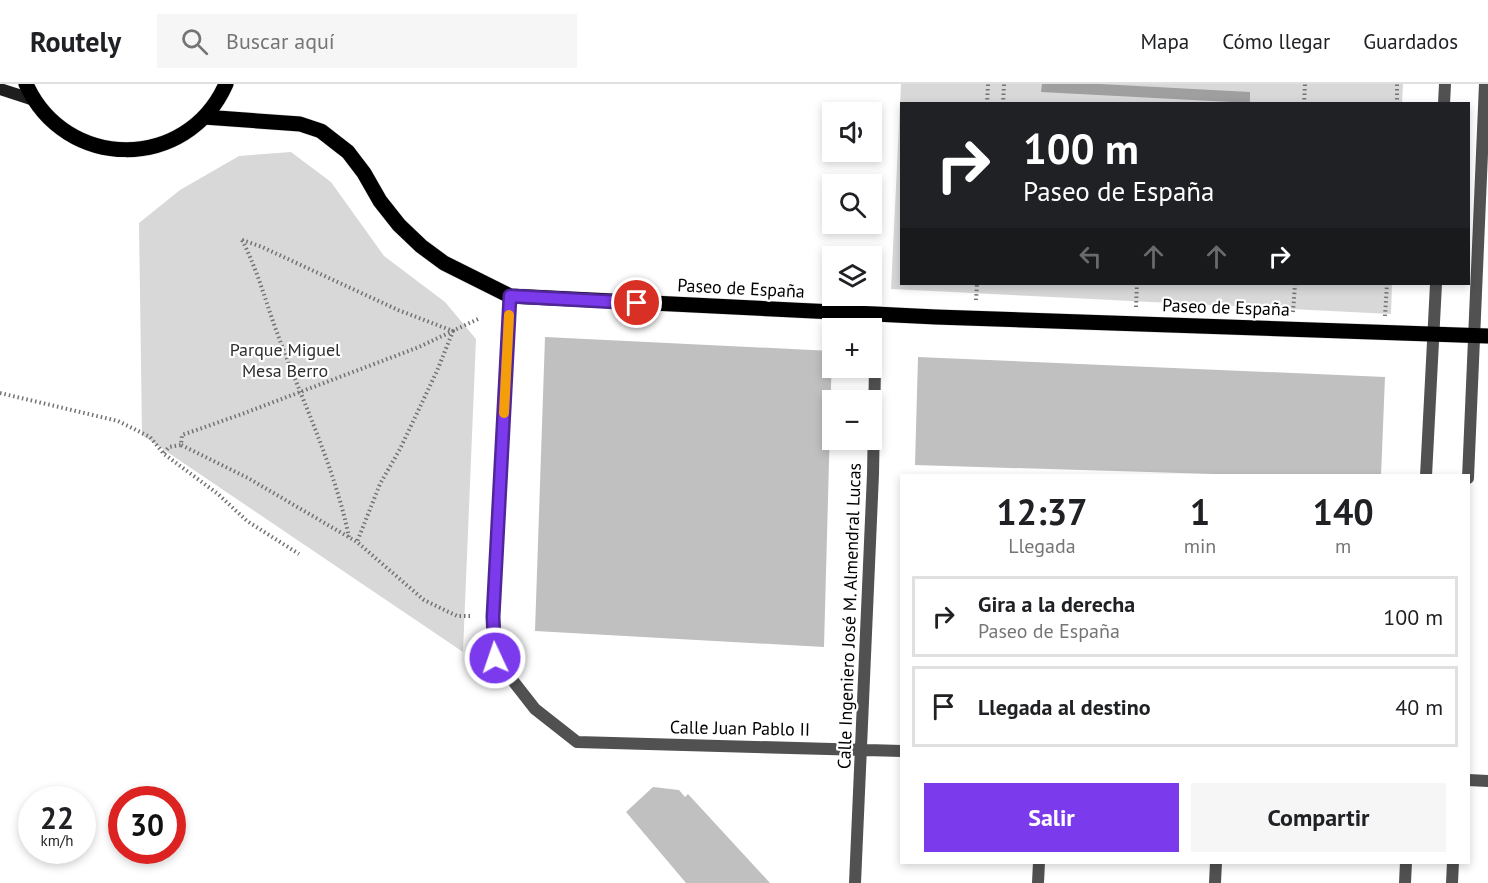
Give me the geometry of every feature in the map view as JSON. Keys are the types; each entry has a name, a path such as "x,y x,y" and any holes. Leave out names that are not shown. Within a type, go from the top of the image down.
{"main road":[{"path":"26,84 34,100 46,115 69,134 87,143 115,150 135,150 164,143 181,135 204,117 220,97 226,84"},
{"path":"0,89 34,100"},
{"name":"Paseo de España","path":"204,117 300,124 321,131 348,152 364,173 380,201 420,246 444,263 510,296 876,314 1481,336"}],"street":[{"path":"1444,102 1445,84"},
{"path":"1468,474 1481,336 1485,84"},
{"path":"1426,474 1436,285"},
{"name":"Calle Juan Pablo II","path":"510,296 493,617 495,658 535,710 577,742 900,751"},
{"name":"Calle Ingeniero José M. Almendral Lucas","path":"855,883 873,474 876,314"},
{"path":"1470,780 1488,781"},
{"path":"1038,883 1039,864"},
{"path":"1215,883 1216,864"},
{"path":"1406,864 1406,883"},
{"path":"1452,883 1453,864"}],"path":[{"path":"987,102 988,84"},
{"path":"1003,102 1004,84"},
{"path":"1304,102 1305,84"},
{"path":"1397,102 1398,84"},
{"path":"349,537 342,504 254,264 242,240 262,247 398,310 453,331"},
{"path":"976,300 977,285"},
{"path":"1136,301 1137,285"},
{"path":"1293,315 1295,285"},
{"path":"1383,332 1387,285"},
{"path":"181,445 182,435 418,347 478,318"},
{"path":"357,542 380,484 400,449 453,331"},
{"path":"0,393 118,421 136,429 150,437 164,454 218,494 247,521 299,554"},
{"path":"164,454 169,447 181,445 248,478 357,542 424,600 457,616 470,616"}],"green space":[{"path":"901,84 1403,84 1402,102 900,102"},
{"path":"900,104 900,285 1392,285 1391,314 891,289"},
{"name":"Parque Miguel Mesa Berro","path":"291,152 331,182 384,256 445,302 476,339 463,652 142,435 139,223 180,190 239,156"}],"shaded area":[{"path":"1042,84 1100,84 1250,92 1250,102 1231,102 1041,92"}],"building":[{"path":"545,337 822,351 822,378 831,378 831,390 822,390 822,450 829,450 824,647 535,631"},
{"path":"918,357 1385,377 1381,474 1211,474 915,465"},
{"path":"653,787 679,790 685,797 688,794 770,883 686,883 626,812"}],"slow traffic":[{"path":"504,413 509,315"}],"route":[{"path":"495,658 493,617 510,296 637,303"}]}
